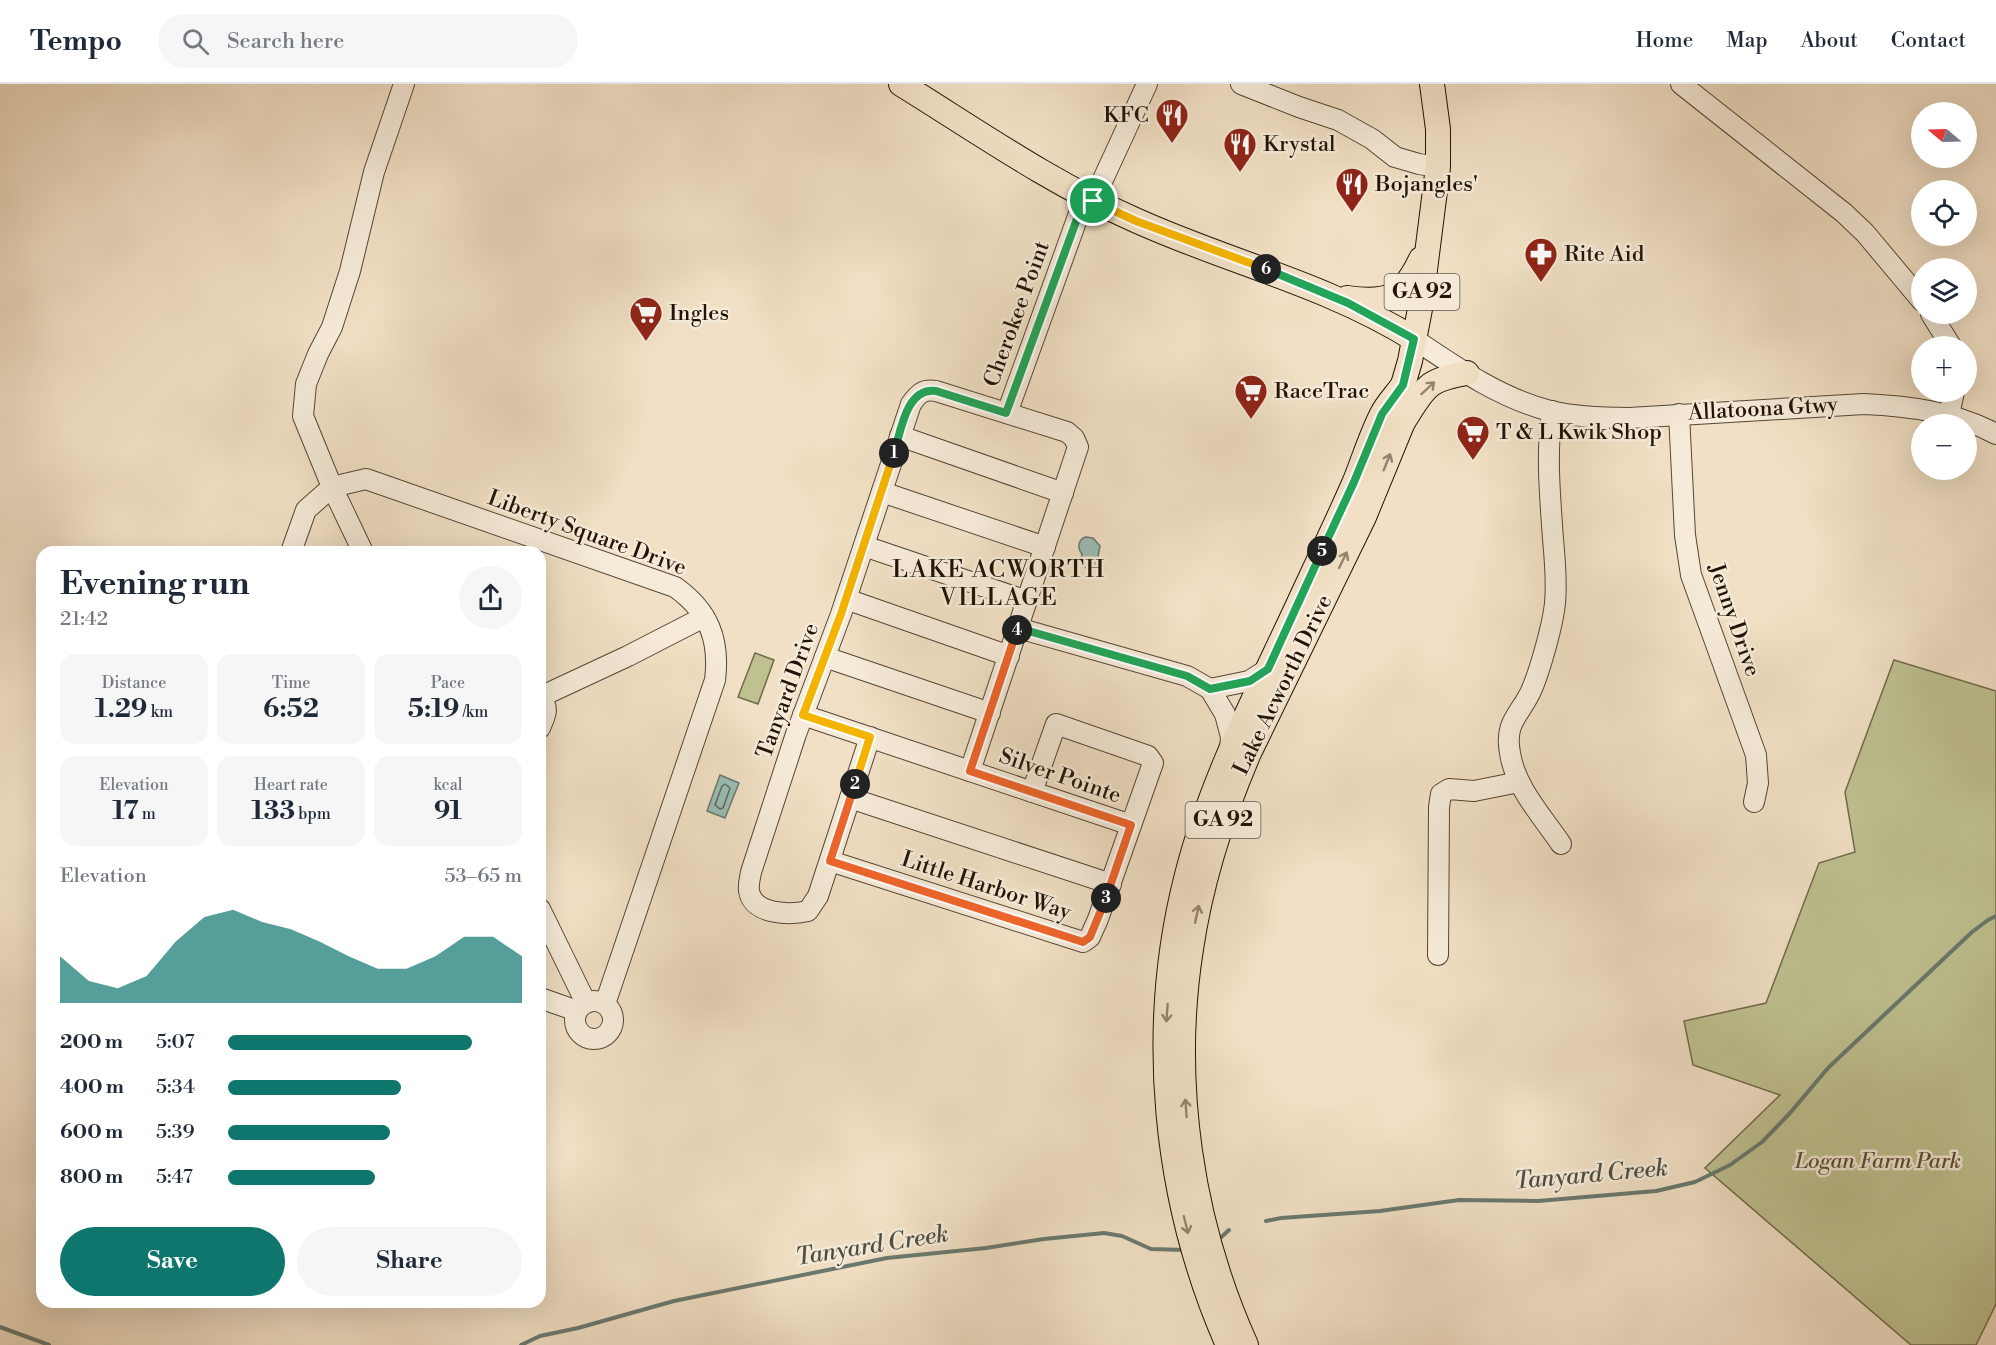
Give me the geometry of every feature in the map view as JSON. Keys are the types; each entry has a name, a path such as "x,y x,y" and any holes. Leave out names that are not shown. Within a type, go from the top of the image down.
{"main road":[{"name":"Allatoona Gtwy","path":"901,84 1048,177 1089,199 1136,221 1332,295 1383,320 1414,339"},
{"name":"Lake Acworth Drive","path":"1184,1167 1187,1124 1183,1027 1191,949 1207,873 1234,789 1249,753 1364,517 1403,422 1403,385 1414,339 1438,167 1438,129 1432,84"},
{"path":"1332,295 1361,300 1382,299 1397,294 1406,287 1414,275 1429,244"},
{"path":"1403,422 1420,395 1432,382 1467,373"},
{"name":"Lake Acworth Drive","path":"1227,1345 1226,1321 1218,1271 1204,1222 1184,1167 1166,1070 1170,972 1187,875 1229,753 1354,482 1382,414 1403,385"},
{"name":"Lake Acworth Drive","path":"1226,1321 1246,1345"}],"street":[{"path":"360,546 332,488 303,416 306,384 336,316 350,271 374,172 404,84"},
{"name":"Cherokee Point","path":"1006,413 1089,199 1147,84"},
{"path":"1241,84 1338,120 1372,139 1395,157 1438,167"},
{"path":"1681,84 1844,213 1865,233 1911,288"},
{"name":"Allatoona Gtwy","path":"1414,339 1498,392 1552,411 1611,418 1864,404 1916,408 1944,414"},
{"name":"Tanyard Drive","path":"830,861 818,896 808,910 794,914 779,914 756,904 749,893 751,872 803,715 846,599 911,404 919,393 928,390 1006,413"},
{"path":"1552,411 1549,436 1549,479 1555,564 1555,603 1531,691 1515,715 1509,730 1509,753 1519,782 1561,844"},
{"path":"970,771 1078,447 1074,438 1067,432 1006,413"},
{"name":"Jenny Drive","path":"1679,414 1685,535 1690,575 1756,755 1758,783 1754,802"},
{"name":"Allatoona Gtwy","path":"1977,426 1996,434"},
{"path":"900,436 1063,493"},
{"name":"Liberty Square Drive","path":"293,546 306,510 332,488 366,479 675,587 691,599 704,617 716,646 717,663 714,680 589,1006"},
{"path":"882,492 1045,547"},
{"path":"864,546 1027,601"},
{"path":"846,599 1009,656"},
{"path":"546,695 704,617"},
{"path":"1018,628 1187,676 1210,689 1230,725 1229,753"},
{"path":"825,657 990,713"},
{"path":"1210,689 1250,681 1268,669"},
{"name":"Silver Pointe","path":"803,715 1131,825"},
{"name":"Little Harbor Way","path":"830,861 1083,942 1090,937 1111,884 1153,763 1148,756 1056,724 1032,792"},
{"path":"830,861 870,737"},
{"path":"1438,955 1439,807 1442,794 1449,789 1474,791 1519,782"},
{"path":"850,798 1111,884"},
{"path":"546,921 589,1006"},
{"path":"546,999 589,1006"}],"green space":[{"path":"755,653 774,660 758,704 738,697"},
{"name":"Logan Farm Park","path":"1894,660 1996,691 1996,1304 1976,1345 1911,1345 1705,1168 1780,1095 1693,1065 1684,1021 1766,1003 1819,863 1855,852 1845,792"}],"water":[{"path":"1086,537 1093,538 1100,546 1096,567 1087,569 1080,561 1082,554 1079,547 1081,540"},
{"path":"720,775 739,783 725,818 707,811"}],"waterway":[{"name":"Tanyard Creek","path":"1266,1221 1380,1211 1459,1200 1538,1201 1656,1191 1695,1182 1730,1165 1762,1142 1828,1068 1972,932 1996,916"},
{"name":"Tanyard Creek","path":"1218,1240 1229,1230"},
{"name":"Tanyard Creek","path":"521,1345 540,1336 578,1328 674,1301 887,1258 1104,1233 1122,1236 1151,1249 1186,1250"},
{"name":"Tanyard Creek","path":"0,1327 49,1345"}],"place":[{"name":"KFC","path":"1172,144"},
{"name":"Krystal","path":"1240,173"},
{"name":"Bojangles'","path":"1352,213"},
{"name":"Rite Aid","path":"1541,283"},
{"name":"Ingles","path":"646,342"},
{"name":"RaceTrac","path":"1251,420"},
{"name":"T & L Kwik Shop","path":"1473,461"}],"district":[{"name":"LAKE ACWORTH VILLAGE","path":"999,584"}],"route":[{"path":"1085,197 1093,201 1136,221 1323,291 1373,315 1414,339 1403,385 1382,414 1354,482 1268,669 1250,681 1210,689 1187,676 1018,628 970,771 1131,825 1098,919 1090,937 1083,942 830,861 870,737 803,715 841,614 911,404 919,393 928,390 1006,413 1085,197"}]}
